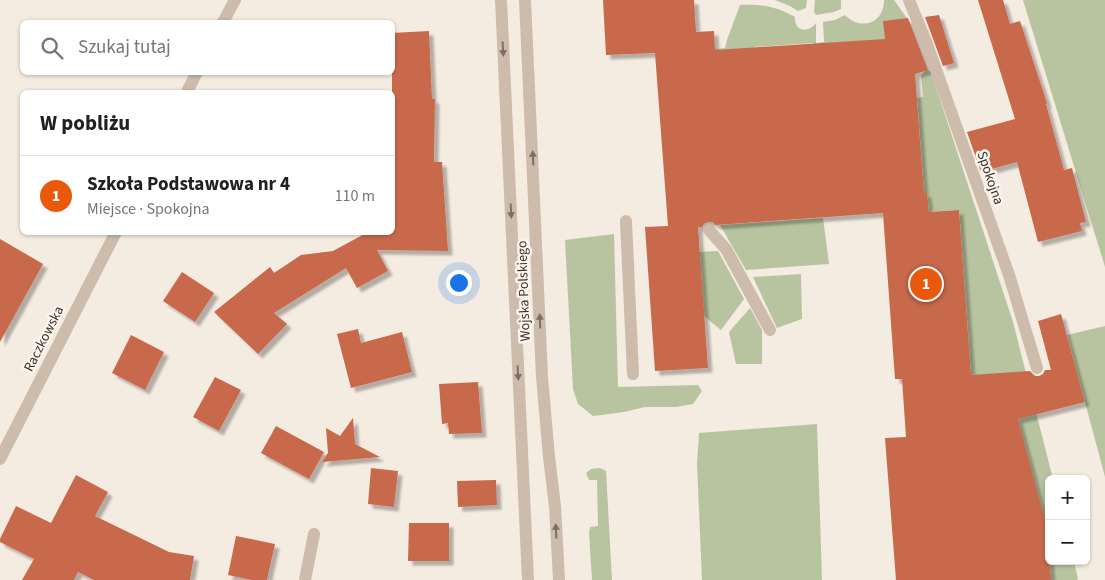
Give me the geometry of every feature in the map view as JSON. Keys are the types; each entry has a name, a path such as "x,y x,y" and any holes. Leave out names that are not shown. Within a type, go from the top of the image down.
{"street":[{"path":"224,20 234,0"},
{"name":"Wojska Polskiego","path":"501,0 528,580"},
{"name":"Wojska Polskiego","path":"525,0 542,377 555,506 559,580"},
{"name":"Spokojna","path":"909,0 927,44 1009,275 1037,368"},
{"path":"188,90 196,75"},
{"path":"626,221 633,374"},
{"path":"710,230 726,249 770,330"},
{"name":"Raczkowska","path":"0,459 114,235"},
{"path":"305,580 314,534"}],"green space":[{"path":"775,0 807,0 806,8 798,11"},
{"path":"815,0 841,0 841,9 816,15 814,12"},
{"path":"884,0 894,0 909,21 923,60 825,201 813,43 754,47 765,203 726,206 715,49 725,48 740,5 762,5 781,10 795,17 795,22 799,28 806,30 816,23 816,43 824,42 823,22 835,20 845,15 857,23 864,24 876,20 883,8"},
{"path":"1023,0 1105,0 1105,267"},
{"path":"926,69 931,72 1013,322 1052,475 1045,475 1045,547 971,375 959,210 929,212 927,193 924,193 917,98 923,97 921,76"},
{"path":"823,218 829,264 746,270 720,225"},
{"path":"614,234 618,387 698,385 702,391 693,404 676,407 645,407 593,416 578,404 573,389 565,240"},
{"path":"718,251 744,299 721,330 704,316 699,252"},
{"path":"801,274 802,319 777,328 753,277"},
{"path":"750,308 762,330 762,364 736,364 729,332"},
{"path":"1105,326 1105,477 1067,335"},
{"path":"817,424 822,580 702,580 697,464 699,433"},
{"path":"600,468 606,471 612,580 592,580 589,532 590,527 598,526 597,480 589,480 586,473 591,469"},
{"path":"1049,565 1075,565 1078,580 1051,580"}],"building":[{"path":"603,0 694,0 696,32 714,31 715,50 885,39 883,21 908,18 928,70 915,74 924,193 927,193 929,212 959,210 971,375 1030,371 1035,376 1039,376 1045,370 1051,370 1038,321 1061,314 1085,402 1018,419 1045,520 1045,565 1050,565 1051,580 896,580 885,438 906,437 902,379 895,379 883,213 716,225 708,222 702,227 698,227 708,368 655,371 645,227 668,226 655,53 606,55"},
{"path":"978,0 1003,0 1010,24 1020,21 1047,103 1064,170 1072,168 1086,222 1080,223 1082,231 1038,242 1017,162 981,172 967,132 1015,119"},
{"path":"939,15 954,63 943,66 925,17"},
{"path":"429,31 432,99 435,99 434,162 442,162 448,251 377,250 388,271 357,288 346,268 274,313 287,324 258,354 214,312 270,267 274,273 301,255 333,251 362,235 395,235 395,90 392,90 392,75 395,75 395,33"},
{"path":"0,239 43,264 0,342"},
{"path":"182,272 214,293 195,322 163,301"},
{"path":"358,329 361,343 402,332 412,372 351,388 337,334"},
{"path":"131,335 164,352 145,390 112,373"},
{"path":"215,377 241,390 219,431 193,417"},
{"path":"478,382 482,433 449,434 448,423 442,424 439,384"},
{"path":"353,418 355,444 380,457 322,462 328,453 326,428 340,436"},
{"path":"276,426 324,452 309,479 261,453"},
{"path":"371,468 398,471 394,507 368,504"},
{"path":"76,475 108,492 95,516 169,552 194,556 190,580 94,580 78,572 74,580 22,580 34,559 0,542 16,506 51,523"},
{"path":"496,480 497,505 458,507 457,481"},
{"path":"409,523 449,523 449,561 408,561"},
{"path":"236,536 275,544 267,580 252,580 228,575"}],"place":[{"name":"Szkoła Podstawowa nr 4","path":"926,284"}]}
